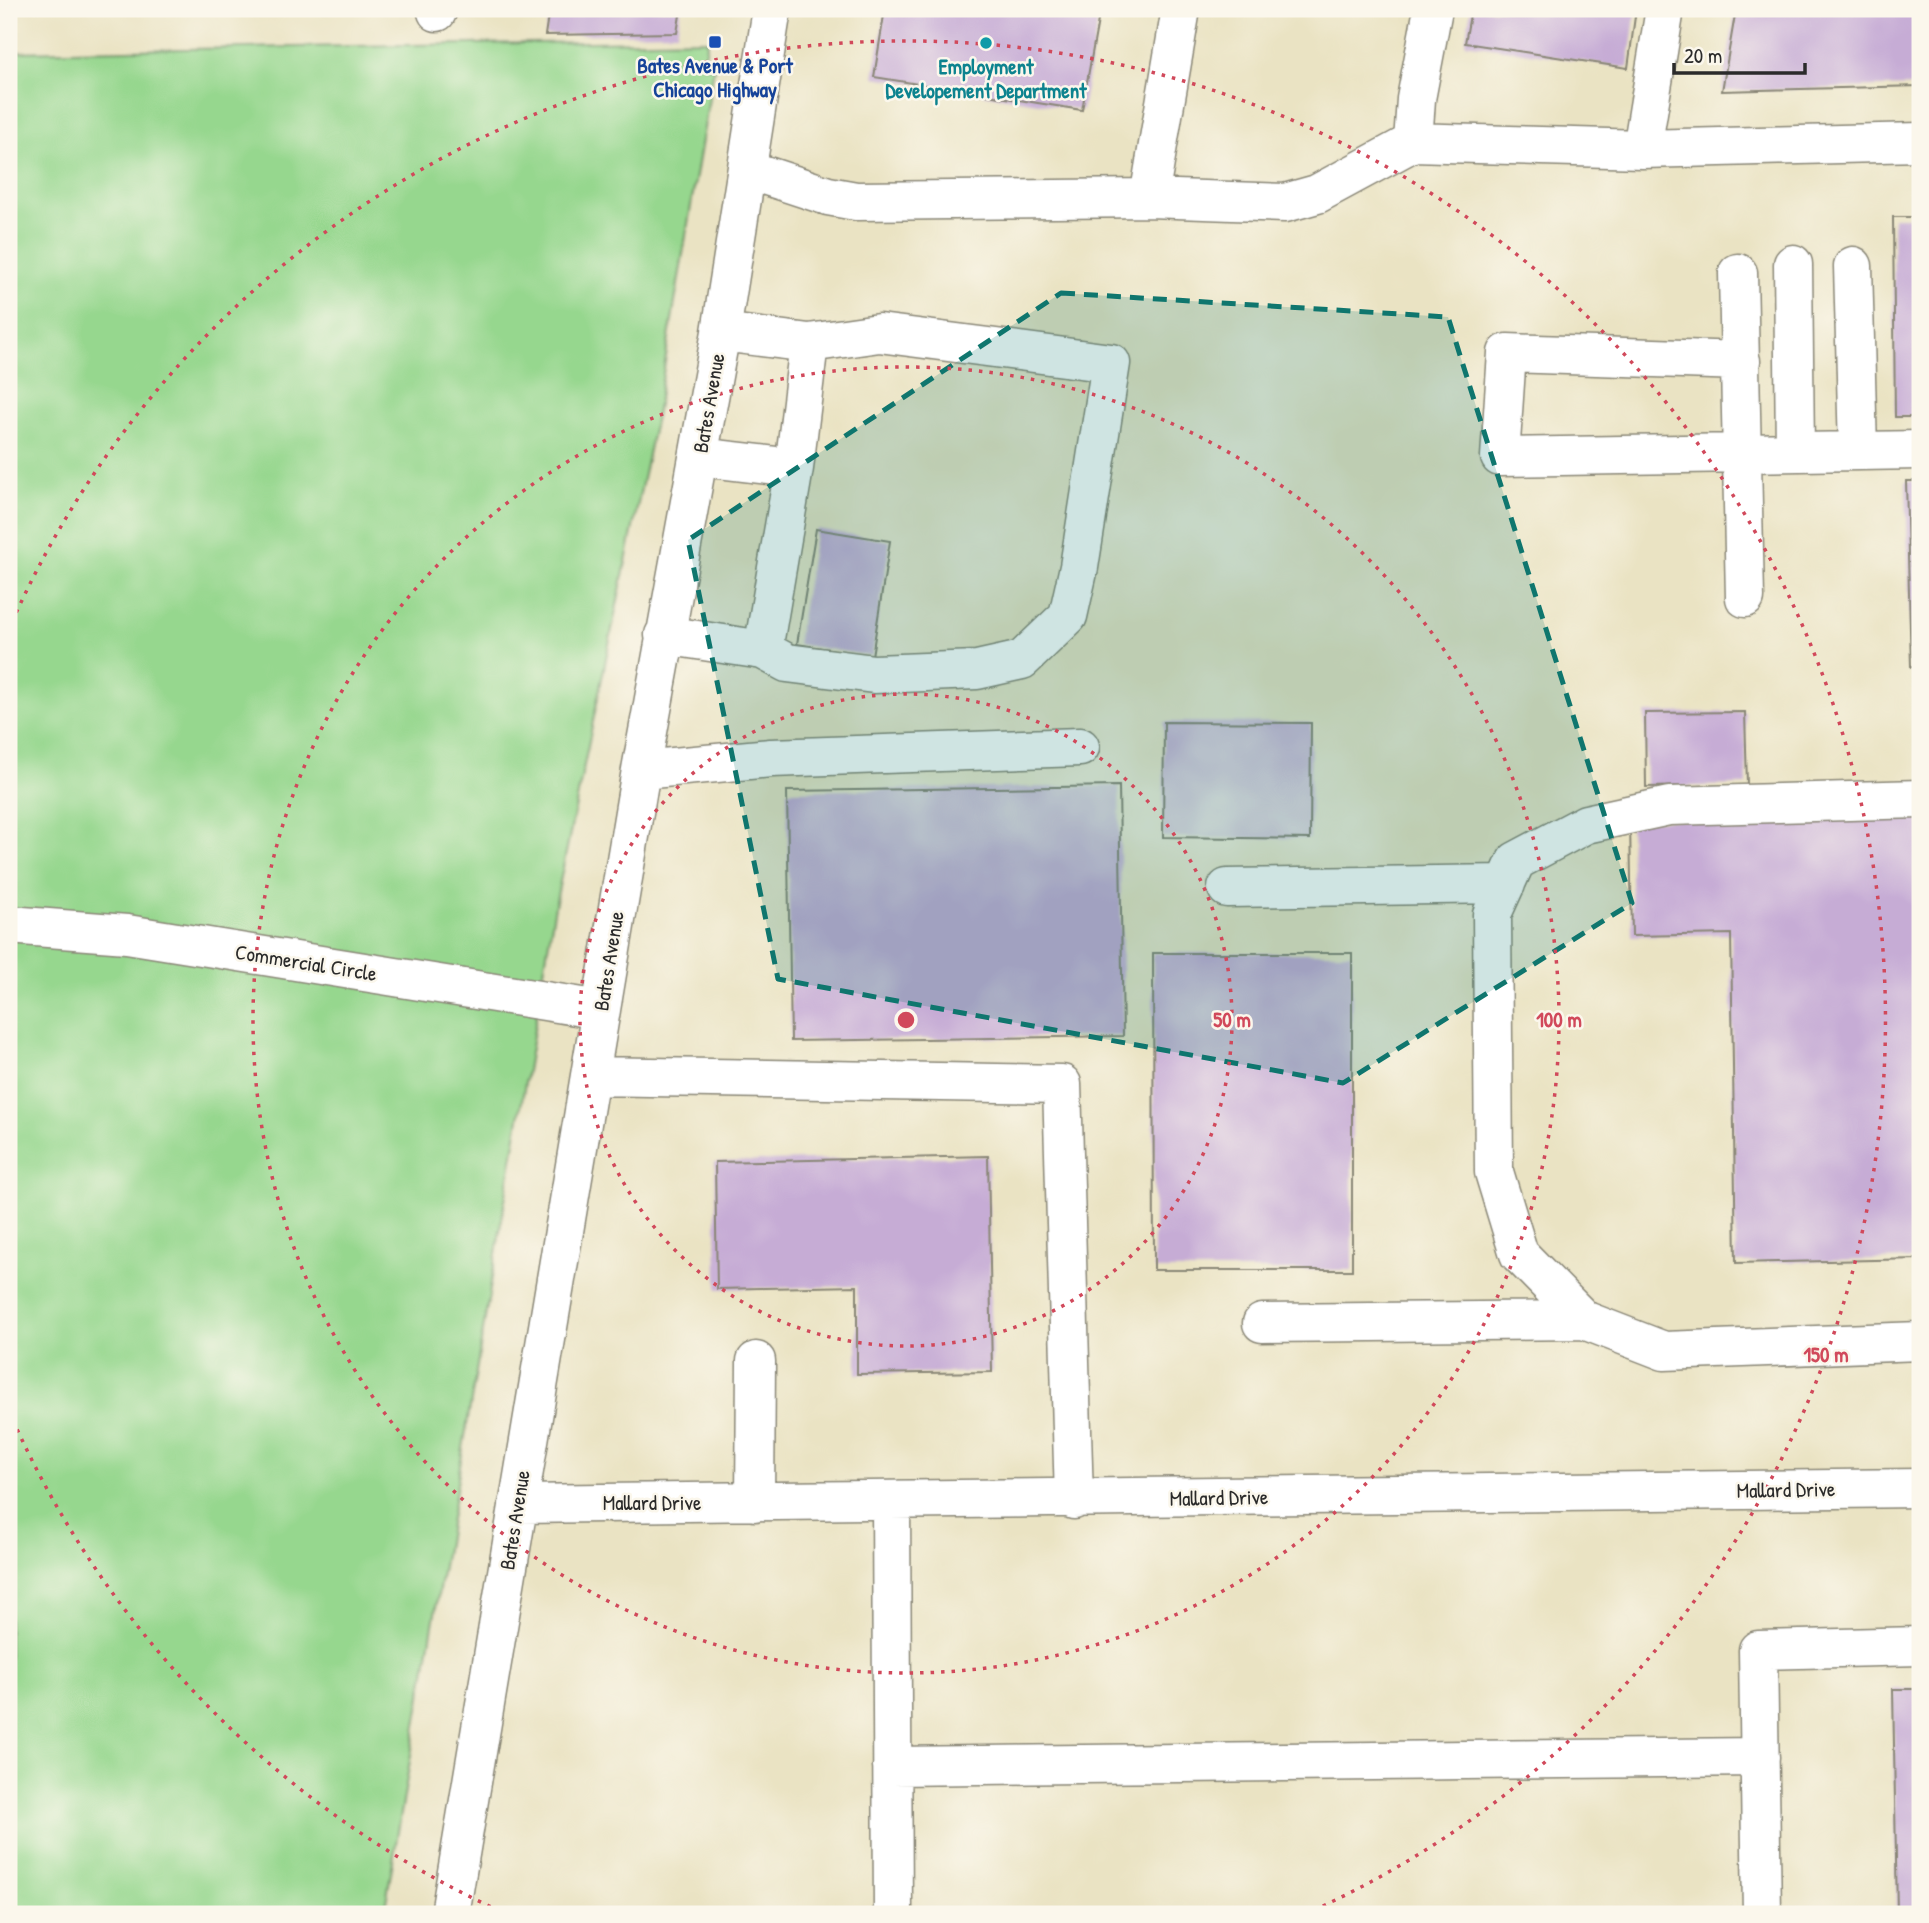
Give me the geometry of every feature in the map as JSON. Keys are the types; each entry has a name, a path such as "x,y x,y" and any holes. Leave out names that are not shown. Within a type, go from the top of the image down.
{"street":[{"name":"Bates Avenue","path":"450,1914 664,635 722,332 772,9"},
{"path":"1149,198 1181,9"},
{"path":"1413,142 1416,99 1433,9"},
{"path":"1642,149 1665,9"},
{"path":"749,170 828,196 856,201 1149,198 1285,203 1317,194 1413,142 1642,149 1920,142"},
{"path":"1793,264 1794,452"},
{"path":"1853,266 1858,451"},
{"path":"1738,272 1745,598"},
{"path":"664,635 763,650 787,663 874,674 977,670 1022,660 1068,616 1079,567 1111,363 879,333 809,343 722,332"},
{"path":"763,650 794,468 809,343"},
{"path":"1741,361 1507,353 1500,457 1920,450"},
{"path":"700,457 794,468"},
{"path":"641,769 771,758 1080,747"},
{"path":"1584,1320 1519,1254 1494,1172 1492,914 1516,861 1586,824 1670,806 1920,799"},
{"path":"1227,888 1506,884"},
{"name":"Commercial Circle","path":"9,925 127,934 601,1010"},
{"path":"590,1076 1062,1084 1074,1500"},
{"path":"1262,1323 1584,1320 1664,1351 1920,1341"},
{"path":"755,1503 756,1361"},
{"name":"Mallard Drive","path":"518,1504 1074,1500 1920,1488"},
{"path":"891,1500 893,1914"},
{"path":"1762,1914 1758,1650 1920,1646"},
{"path":"892,1766 1760,1757"}],"highlighted area":[{"path":"1061,293 1448,317 1632,903 1343,1083 778,979 688,540"}],"green space":[{"path":"708,40 703,66 714,68 656,416 555,906 384,1914 9,1914 9,52"}],"building":[{"path":"549,9 681,9 677,33 545,35"},
{"name":"Employment Developement Department","path":"885,9 1100,9 1082,110 874,77"},
{"path":"1471,9 1636,9 1628,68 1465,43"},
{"path":"1736,9 1920,9 1920,86 1722,91"},
{"path":"1893,217 1920,217 1920,417 1895,417"},
{"path":"1906,481 1920,481 1920,667 1911,667"},
{"path":"816,529 890,541 872,656 797,644"},
{"path":"1745,712 1747,785 1646,787 1645,713"},
{"path":"1164,722 1311,723 1310,839 1163,837"},
{"path":"1119,786 1123,1036 791,1041 787,791"},
{"path":"1920,816 1920,1259 1736,1263 1731,934 1632,936 1630,821"},
{"path":"1153,953 1352,953 1352,1270 1154,1270"},
{"path":"988,1156 992,1372 857,1374 857,1286 717,1289 715,1162"},
{"path":"1893,1689 1920,1689 1920,1914 1897,1914"}],"place":[{"name":"Bates Avenue & Port Chicago Highway","path":"715,42"},
{"name":"Employment Developement Department","path":"986,43"}]}
